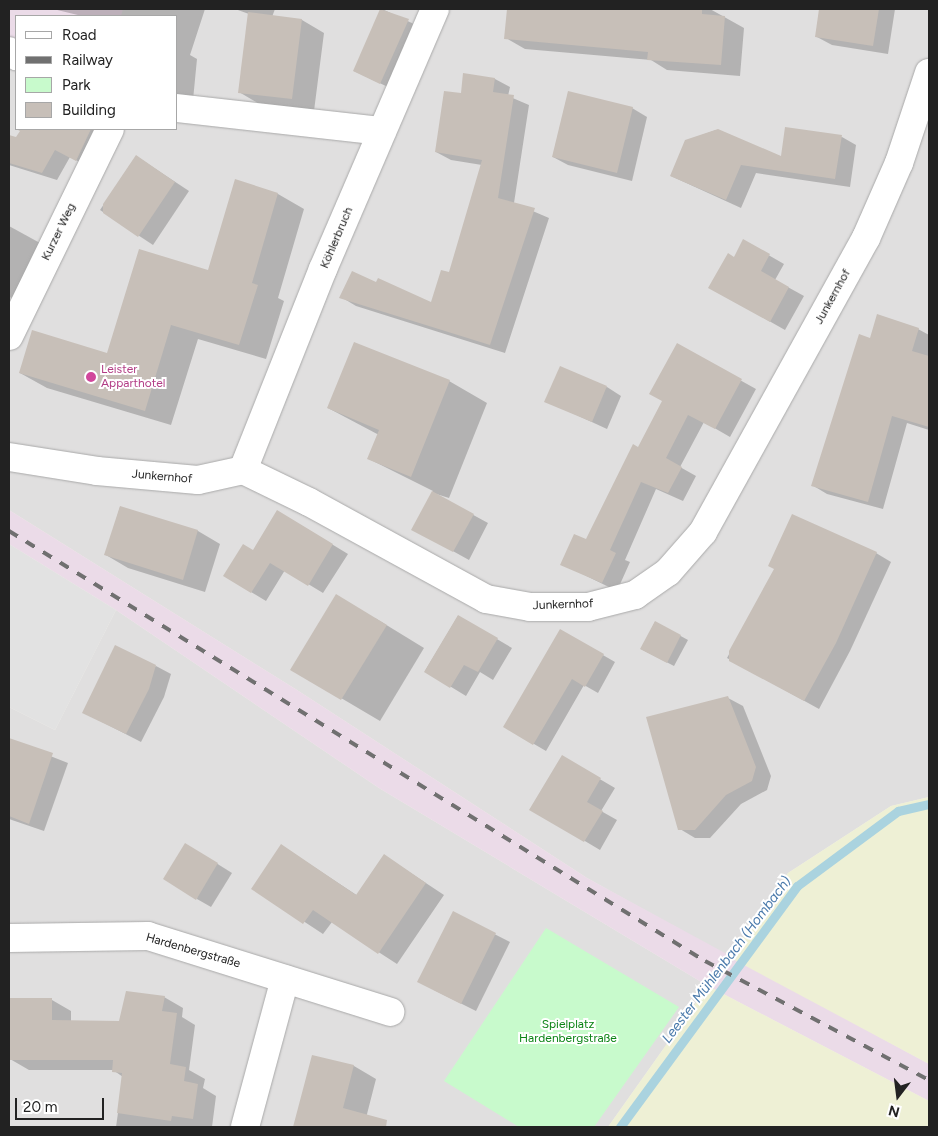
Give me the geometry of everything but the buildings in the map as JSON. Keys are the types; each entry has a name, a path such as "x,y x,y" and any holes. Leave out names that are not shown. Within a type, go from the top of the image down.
{"street":[{"name":"Köhlerbruch","path":"243,470 382,131 435,9"},
{"name":"Junkernhof","path":"9,457 97,471 198,480 243,470 309,502 486,599 530,607 588,606 635,595 668,572 703,532 866,238 899,163 929,73"},
{"path":"178,108 382,131"},
{"name":"Kurzer Weg","path":"9,336 110,130"},
{"name":"Hardenbergstraße","path":"9,938 148,936 390,1012"},
{"path":"245,1127 285,979"}],"shaded area":[{"path":"9,9 929,9 929,797 891,806 788,873 729,957 587,878 297,690 9,510"},
{"path":"9,9 123,9 121,15 15,15 15,43 9,40"},
{"path":"9,510 297,690 587,878 929,1064 929,1101 708,986 379,788 116,610 9,544"},
{"path":"9,544 116,610 55,730 9,707"},
{"path":"116,610 379,788 708,986 608,1127 9,1127 9,707 55,730"}],"green space":[{"path":"929,797 929,1064 729,957 788,873 891,806"},
{"name":"Spielplatz Hardenbergstraße","path":"546,928 679,1007 594,1127 519,1127 444,1081"},
{"path":"708,986 929,1101 929,1127 608,1127"}],"waterway":[{"name":"Leester Mühlenbach (Hombach)","path":"620,1127 797,886 898,811 929,804"}],"railway":[{"path":"9,531 705,961 929,1080"}],"place":[{"name":"Leister Apparthotel","path":"91,377"}]}
